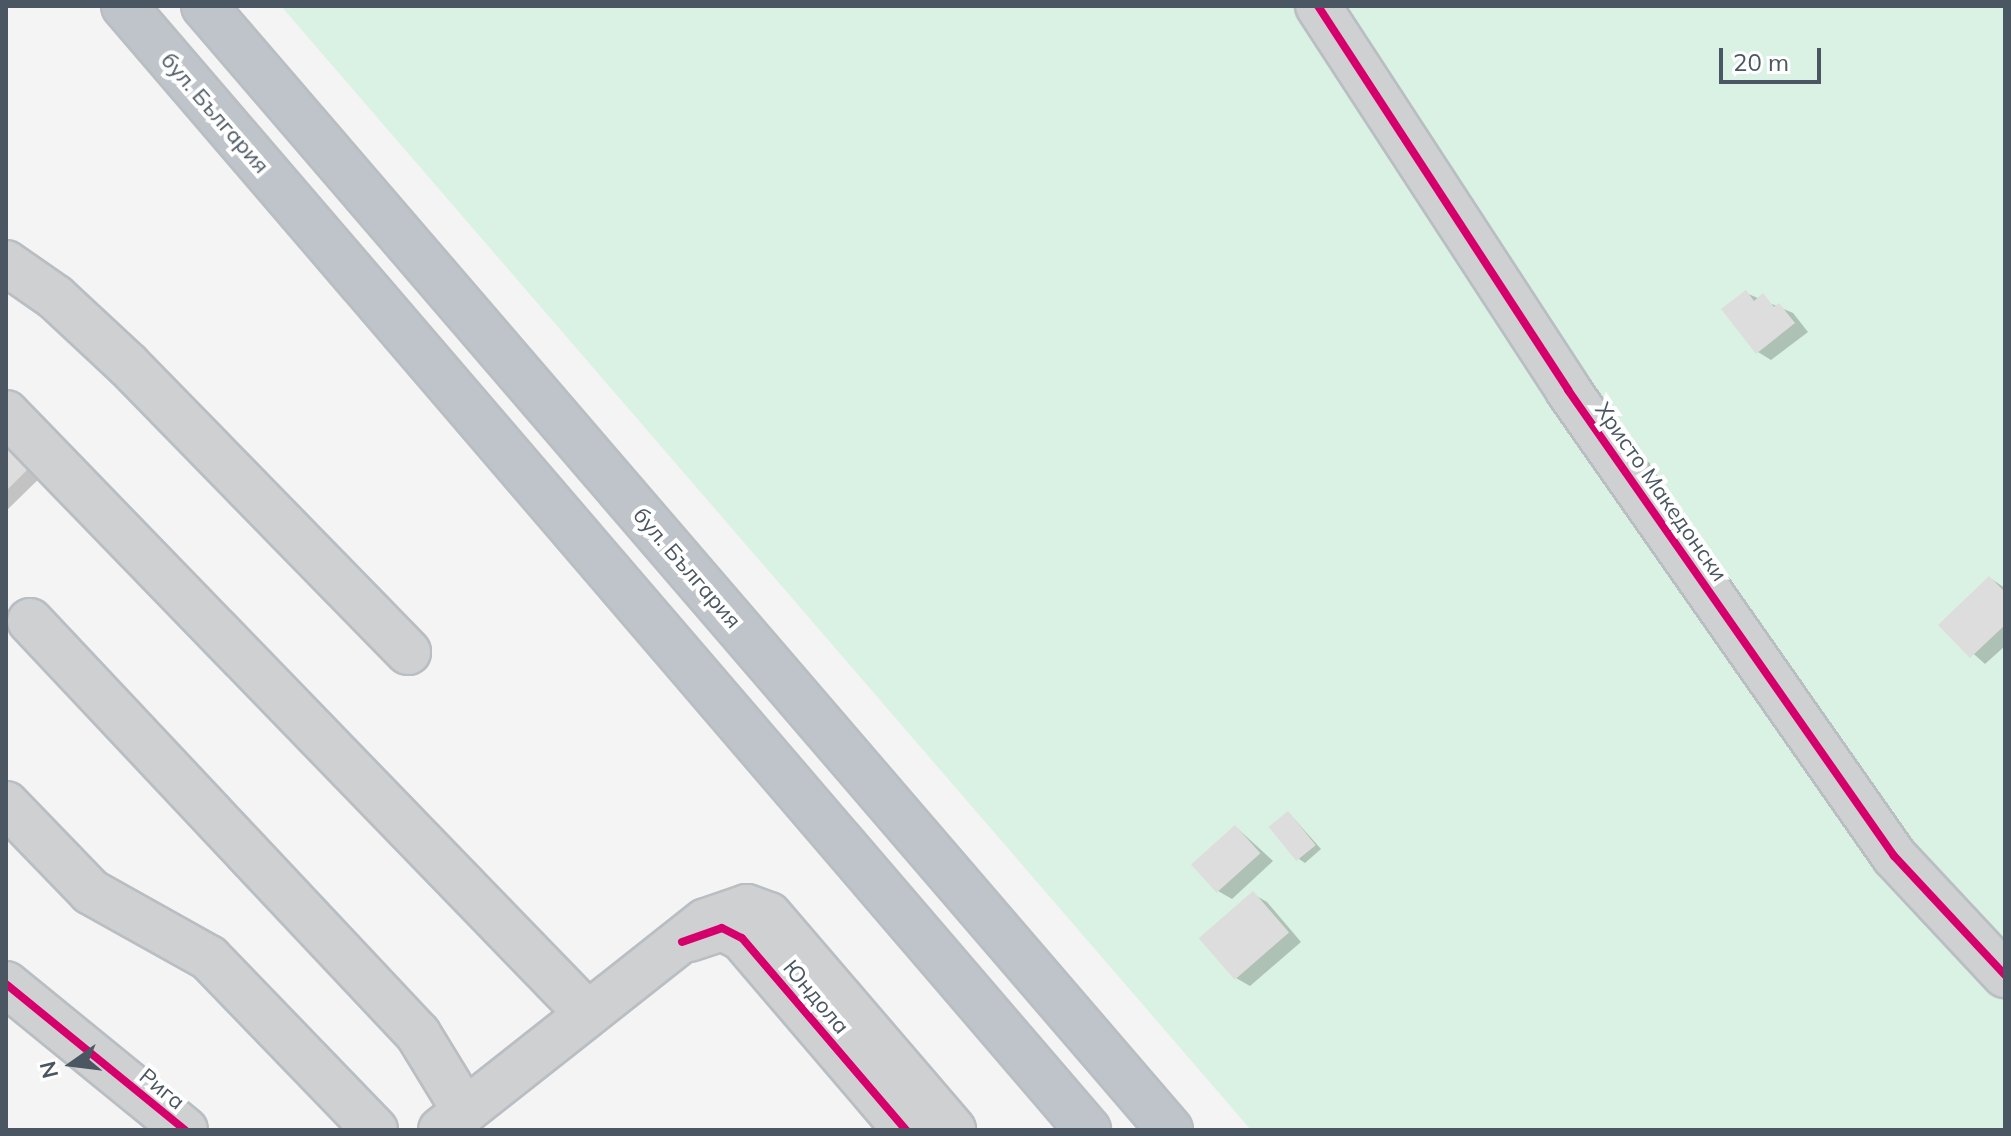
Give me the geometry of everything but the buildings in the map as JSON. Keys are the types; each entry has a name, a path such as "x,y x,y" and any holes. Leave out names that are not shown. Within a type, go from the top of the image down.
{"highway":[{"name":"бул. България","path":"124,6 1088,1130"},
{"name":"бул. България","path":"204,6 1170,1130"}],"street":[{"name":"Христо Македонски","path":"1318,6 1568,390 1894,856 2005,975"},
{"path":"6,263 55,297 128,365 408,652"},
{"path":"6,413 587,1013"},
{"path":"30,621 418,1034 453,1120 587,1013 723,912 747,907 769,915 953,1130"},
{"path":"6,804 91,892 209,958 375,1130"},
{"name":"Юндола","path":"682,942 722,928 742,938 906,1130"},
{"name":"Рига","path":"6,984 185,1130"}],"green space":[{"path":"281,6 2005,6 2005,1130 1251,1130"}],"cycle path":[{"path":"1318,6 1568,390 1894,856 2005,975"},
{"path":"682,942 722,928 742,938 906,1130"},
{"path":"6,984 185,1130"}]}
